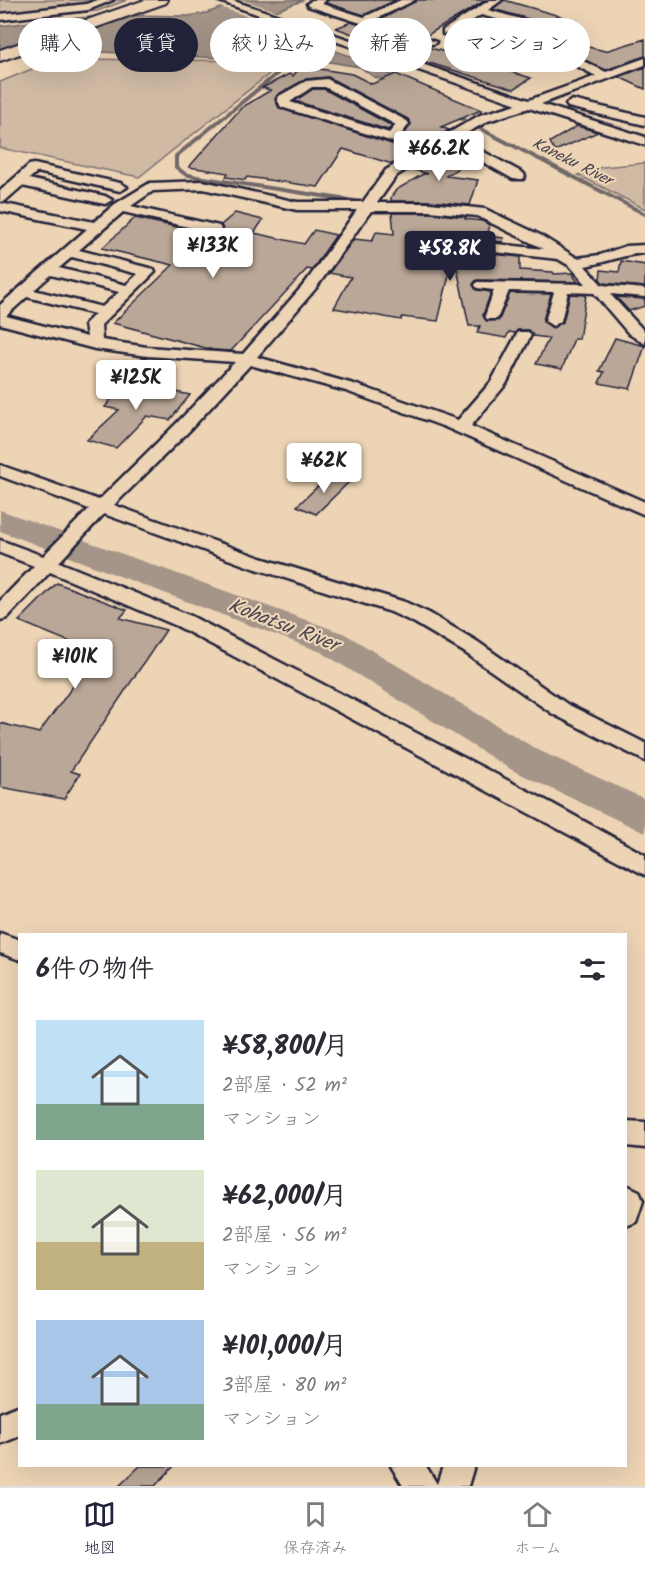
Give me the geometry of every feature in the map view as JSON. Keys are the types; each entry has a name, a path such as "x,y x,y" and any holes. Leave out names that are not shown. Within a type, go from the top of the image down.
{"highway":[{"path":"0,56 160,0"}],"street":[{"path":"0,18 88,7 108,0"},
{"path":"321,0 312,4 355,18"},
{"path":"371,18 410,0"},
{"path":"468,18 496,0"},
{"path":"224,1 348,43"},
{"path":"479,11 505,18"},
{"path":"0,613 50,559 247,360 311,285 392,173 484,118 548,98 645,61"},
{"path":"590,68 606,76"},
{"path":"432,71 645,141"},
{"path":"392,137 403,124 327,83 310,82 283,99 285,104 429,149"},
{"path":"548,98 645,121"},
{"path":"450,138 518,176"},
{"path":"1,200 33,168 120,187 93,212 91,226"},
{"path":"18,182 105,200"},
{"path":"0,313 69,252 91,226 150,187 203,185 297,206 430,207 480,212 507,223 569,259 645,339"},
{"path":"1,200 93,212"},
{"path":"1,200 91,226"},
{"path":"124,204 213,229"},
{"path":"421,240 569,259 603,259 626,250 645,249"},
{"path":"69,252 148,272 93,324 95,344"},
{"path":"48,270 129,290"},
{"path":"482,285 562,289 596,287 645,293"},
{"path":"492,316 503,286"},
{"path":"553,321 562,289"},
{"path":"23,292 105,312"},
{"path":"0,319 95,344 133,350 247,360 361,392 460,428 570,473 645,509"},
{"path":"460,428 498,384 523,335"},
{"path":"0,470 97,511 388,603 423,618 471,647 560,710 645,753"},
{"path":"0,546 50,559 184,621 535,804 645,866"},
{"path":"0,944 18,949"},
{"path":"627,1134 645,1135"},
{"path":"0,1429 18,1421"},
{"path":"408,1467 422,1486"},
{"path":"452,1486 458,1467"}],"shaded area":[{"path":"0,0 127,0 97,11 0,21"},
{"path":"242,0 304,0 258,18 210,18 210,57 198,57 198,18 114,18 114,53 102,52 102,18 76,18 120,15 188,16 207,13"},
{"path":"18,24 18,56 0,57 0,26"},
{"path":"336,51 348,55 348,65 336,63"},
{"path":"102,59 114,59 114,72 198,72 198,60 210,60 210,72 271,72 139,177 0,148 0,82 24,72 102,72"},
{"path":"367,72 386,72 393,76 392,81 374,77"},
{"path":"645,163 645,209 578,175 602,167"}],"pier":[{"path":"233,0 243,0 279,12 263,18 252,18 217,6"}],"building":[{"path":"328,0 396,0 364,15 326,3"},
{"path":"417,0 486,0 456,18 444,18 444,25 432,32 432,18 384,18"},
{"path":"504,0 567,18 525,18 493,9"},
{"path":"348,23 348,32 336,28"},
{"path":"645,39 645,56 606,70 590,63 590,47 605,51"},
{"path":"432,48 444,52 444,67 432,64"},
{"path":"645,67 645,89 619,77"},
{"path":"336,71 352,74 372,84 396,74 481,110 441,127 449,130 428,143 404,135 411,124 408,119 328,77 306,79 277,95 275,100 279,108 414,151 392,164 343,149 318,187 247,177 245,180 226,177 228,173 189,167 241,108 271,90 262,88 289,74 293,76 296,72"},
{"path":"459,72 512,72 531,78 514,89"},
{"path":"313,89 324,89 392,126 388,130 295,101"},
{"path":"577,126 598,132 555,151 550,142"},
{"path":"443,150 471,160 446,176 478,180 470,205 430,201 391,201 396,190 423,174 428,174 411,169"},
{"path":"235,213 263,220 254,233 304,244 314,230 336,235 312,270 307,269 231,351 213,350 113,323 173,265 102,248 135,218 214,235 221,233 223,230 221,225"},
{"path":"392,213 430,213 466,217 465,219 482,221 490,225 487,236 504,238 503,242 421,234 412,239 420,246 520,257 520,270 553,272 554,274 572,273 578,282 477,280 473,284 477,290 491,292 483,315 487,321 499,320 510,293 551,294 543,320 552,328 563,322 570,294 586,295 579,339 574,339 562,369 536,364 549,338 533,336 528,330 518,330 515,333 509,332 506,338 477,333 480,326 469,326 454,254 438,321 402,317 401,320 334,308 351,277 329,273 354,239 372,241 376,232 394,234"},
{"path":"621,261 645,265 645,287 603,283 600,279 601,270 619,272"},
{"path":"616,297 645,299 645,306 629,311"},
{"path":"615,338 645,346 630,389 599,383 604,372 599,371"},
{"path":"126,381 190,395 170,420 147,416 116,448 87,440 119,410 105,407"},
{"path":"332,473 350,481 316,514 297,506"},
{"path":"57,583 127,610 120,618 166,630 71,771 80,774 64,799 0,787 0,723 39,733 97,653 19,621"},
{"path":"139,1467 173,1467 155,1486 119,1486"}],"waterway":[{"path":"279,72 176,156 176,167 185,174 197,177 355,201"},
{"name":"Kaneku River","path":"454,115 645,214"},
{"name":"Kohatsu River","path":"0,520 333,643 525,760 645,817"}]}
